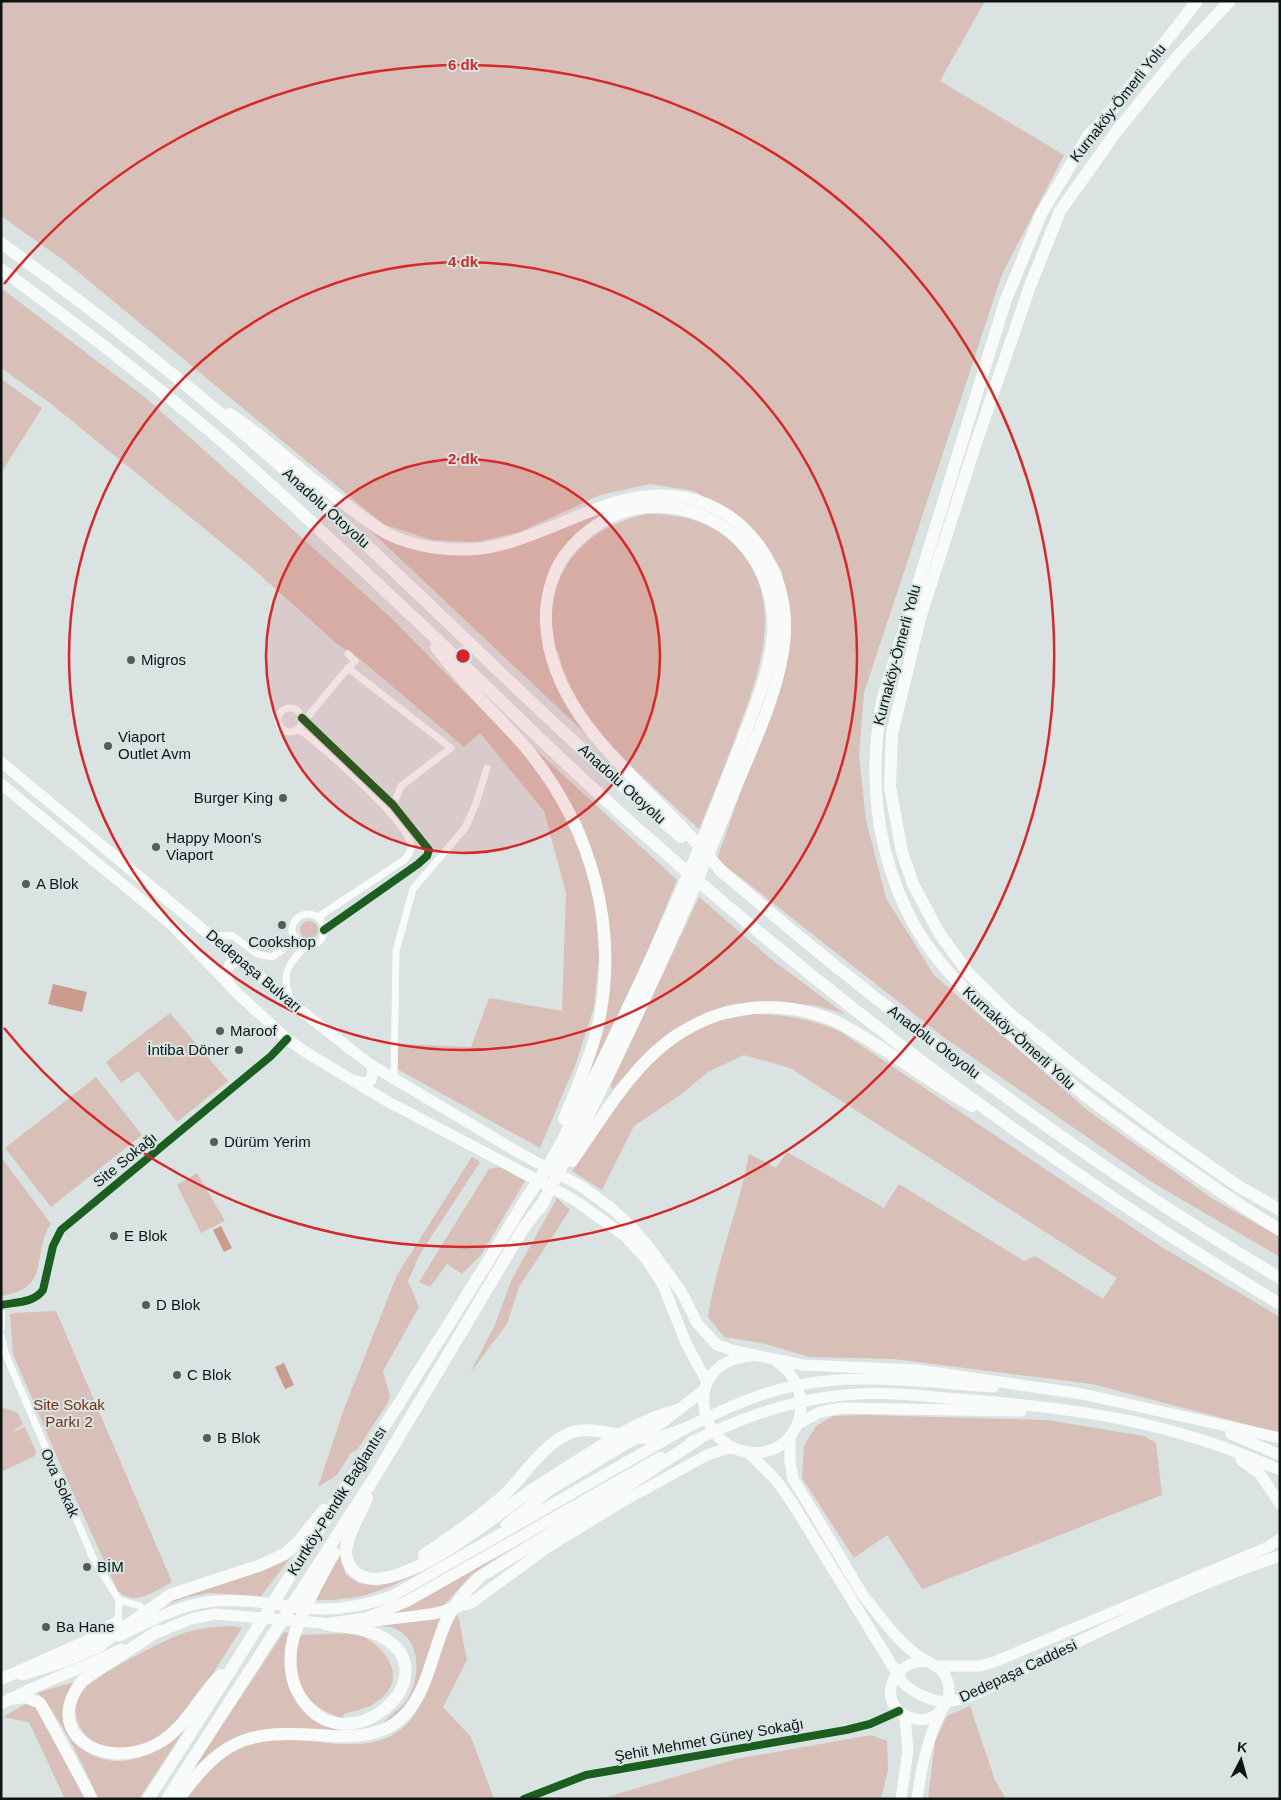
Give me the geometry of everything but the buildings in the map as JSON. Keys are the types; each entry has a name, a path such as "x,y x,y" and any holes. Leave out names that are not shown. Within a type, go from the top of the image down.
{"highway":[{"name":"Kurnaköy-Ömerli Yolu","path":"1197,1 1120,100 1088,136 1041,214 1009,293 882,701 875,744 874,793 885,853 895,882 912,921 948,973 1022,1046 1076,1090 1223,1193 1280,1230"},
{"name":"Kurnaköy-Ömerli Yolu","path":"1230,1 1177,57 1128,117 1060,211 1030,286 997,380 920,618 892,734 890,787 902,852 913,884 939,933 968,974 1009,1013 1097,1084 1238,1186 1280,1210"},
{"name":"Anadolu Otoyolu","path":"1,243 170,372 313,495 615,780 724,874 848,976 974,1074 1143,1192 1280,1278"},
{"name":"Anadolu Otoyolu","path":"1,269 79,326 218,438 416,619 628,820 747,923 884,1031 1018,1131 1209,1260 1280,1304"},
{"path":"170,372 260,434 360,516 389,534 410,542 437,548 463,550 486,548 515,541 600,506 643,495 690,498 729,516 746,530 759,544 776,576 781,594 785,631 778,674 770,696 613,1067 540,1208"},
{"path":"712,831 761,691 770,656 773,630 770,599 758,562 735,534 703,515 686,510 655,506 637,508 603,521 589,531 575,543 557,569 547,596 546,610 548,642 552,662 567,696 599,740 724,874"},
{"path":"416,619 452,669 526,749 553,784 576,825 587,850 599,896 603,921 605,962 598,1026 586,1066 565,1117 524,1202"},
{"path":"524,1202 553,1158 682,903"},
{"path":"540,1208 614,1098 646,1060 671,1038 686,1029 703,1020 736,1010 759,1007 791,1009 836,1022 890,1054 935,1085 1018,1131"},
{"name":"Kurtköy-Pendik Bağlantısı","path":"148,1799 240,1658 524,1202"},
{"name":"Kurtköy-Pendik Bağlantısı","path":"167,1799 376,1475 523,1230 540,1208"},
{"path":"362,1578 385,1578 425,1562 488,1524 524,1496 592,1452 661,1414 678,1410"},
{"path":"376,1475 358,1521 350,1535 346,1550 350,1567 362,1578 379,1578 396,1572 452,1536 500,1499 551,1443 575,1432 597,1432 646,1438 668,1435 686,1428"},
{"path":"179,1799 193,1779 216,1756 244,1739 277,1733 360,1736 393,1725 407,1714 417,1699 445,1623 457,1601 481,1576 557,1523 610,1497 698,1439"},
{"path":"94,1649 170,1595 261,1565 285,1554 297,1543 354,1476"},
{"path":"325,1624 376,1634 387,1639 401,1655 405,1666 402,1688 396,1699 374,1717 347,1724 322,1718 307,1706 299,1694 293,1680 290,1664 293,1640 313,1592 339,1545 349,1516"},
{"path":"1,1680 85,1642 140,1606 174,1588 232,1575"},
{"path":"158,1631 83,1680 76,1689 68,1713 71,1724 80,1739 91,1748 109,1755 126,1755 140,1752 162,1742 176,1731 218,1677 240,1658"},
{"path":"5,1701 25,1697 40,1702 92,1799"}],"main road":[{"name":"Dedepaşa Bulvarı","path":"1,762 292,1003 371,1065 523,1155 580,1186 611,1208 633,1228 682,1293 707,1336 717,1345 759,1356"},
{"name":"Dedepaşa Bulvarı","path":"1,784 171,924 228,983 287,1039 352,1081 573,1199 625,1236 647,1260 663,1285 686,1343 706,1386"},
{"path":"228,983 225,972 228,964 242,960"},
{"path":"352,1081 366,1082 371,1080 373,1070 371,1065"},
{"path":"774,1360 786,1368 796,1380 802,1394 802,1409 798,1424 790,1436 778,1446 764,1451 748,1452 732,1447 712,1428 704,1406 706,1386 711,1374 725,1364 738,1358 759,1356 774,1360 821,1366 918,1370 1082,1394 1136,1404 1280,1438"},
{"path":"1,1680 64,1662 183,1607 215,1601 246,1601 316,1609 356,1607 392,1596 686,1428 718,1412 781,1389 833,1381 884,1379 1082,1394"},
{"path":"485,1542 551,1489 663,1422 706,1386"},
{"path":"698,1439 751,1415 808,1400 836,1396 883,1394 1056,1407 1121,1418 1190,1436 1280,1470"},
{"path":"1136,1404 1217,1429 1280,1454"},
{"path":"798,1424 820,1412 862,1407 1060,1412 1121,1418"},
{"path":"790,1436 790,1462 793,1479 859,1589 904,1643 933,1664 949,1684 944,1707 934,1725 922,1766 917,1799"},
{"path":"1190,1436 1252,1466 1266,1481 1280,1504"},
{"path":"5,1701 44,1682 89,1665 158,1631 191,1619 215,1614 239,1614 325,1624 398,1620 433,1614 471,1603 548,1547 620,1503 707,1455 732,1447"},
{"name":"Dedepaşa Caddesi","path":"748,1452 776,1480 791,1501 896,1673 911,1690 944,1707 1182,1593 1280,1556"},
{"path":"325,1624 366,1618 399,1605 557,1523"},
{"name":"Dedepaşa Caddesi","path":"896,1673 907,1664 973,1666 994,1662 1268,1547 1280,1539"},
{"path":"1236,1572 1280,1552"},
{"path":"896,1673 891,1696 902,1713 908,1751 901,1799"},
{"path":"902,1713 922,1720 931,1718 944,1707"}],"street":[{"path":"324,930 318,917 308,914 298,918 293,927 295,937 302,944 317,943 324,930 425,858 429,850 393,805 303,719 299,712 292,708 284,710 279,715 278,724 283,730 291,732 299,729 303,719 355,661 348,654"},
{"path":"348,668 452,748 401,786 393,805"},
{"path":"299,729 338,761 371,792 394,819 415,858 425,858"},
{"path":"394,1079 396,950 413,889 465,828 487,768"},
{"path":"318,917 394,867 416,841 422,841"},
{"path":"210,935 233,936 257,954 272,957 295,937"},
{"path":"292,1003 286,988 286,969 307,945"},
{"name":"Site Sokağı","path":"2,1305 29,1300 39,1295 43,1290 53,1246 61,1230 271,1056 287,1039"},
{"path":"1,1328 2,1305"},
{"name":"Ova Sokak","path":"1,1334 5,1353 51,1465 93,1558 119,1600"},
{"path":"119,1600 125,1604 140,1606"},
{"path":"118,1621 119,1600"},
{"name":"Şehit Mehmet Güney Sokağı","path":"524,1799 586,1775 846,1730 902,1713"}],"green space":[{"path":"1,1 985,1 940,81 1064,155 1002,274 864,693 859,755 866,820 886,898 934,975 1087,1110 1213,1199 1280,1237 1280,1257 1150,1181 942,1036 717,859 779,682 789,620 782,571 745,521 694,491 650,484 600,495 520,532 477,542 432,540 383,524 66,262 1,216"},
{"path":"1,288 147,399 388,615 517,745 559,802 584,856 595,898 599,957 594,1007 576,1063 540,1148 397,1069 397,1044 471,1047 489,998 562,1011 566,893 544,811 480,733 464,747 360,659 336,643 249,565 50,403 1,368"},
{"path":"1,379 42,408 1,473"},
{"path":"606,511 576,535 541,619 587,735 358,519 444,553"},
{"path":"647,514 660,514 696,521 707,525 728,538 752,568 761,590 765,613 764,637 754,684 699,829 615,750 597,727 580,704 567,679 558,652 555,651 552,635 551,609 555,590 562,573 572,558 583,545 597,534 629,519"},
{"path":"535,749 677,880 644,960 585,1084 599,1043 601,880 581,822"},
{"path":"699,897 771,959 845,1014 817,1006 774,1001 732,1004 707,1012 669,1033 647,1051 612,1090 611,1085"},
{"path":"309,921 315,924 318,930 315,936 309,939 303,936 300,930 303,924"},
{"path":"170,1013 228,1081 177,1122 138,1071 121,1083 106,1062"},
{"path":"755,1014 778,1015 799,1019 841,1032 1160,1246 1280,1317 1280,1433 1092,1384 894,1359 810,1357 762,1343 724,1337 708,1317 716,1276 740,1195 749,1154 776,1168 787,1152 884,1208 899,1184 1024,1261 1035,1256 1103,1299 1117,1278 790,1068 744,1055 708,1072 680,1095 634,1126 602,1190 572,1171 628,1088 663,1051 709,1022"},
{"path":"96,1077 142,1135 51,1207 5,1148"},
{"path":"1,1157 51,1224 45,1236 38,1269 34,1278 28,1286 17,1292 1,1296"},
{"path":"472,1157 480,1162 420,1254 408,1281 419,1307 383,1371 390,1396 387,1404 357,1450 351,1453 337,1475 318,1487 344,1409 397,1275"},
{"path":"500,1167 525,1181 481,1255 462,1274 447,1264 430,1287 419,1282 489,1169"},
{"path":"197,1173 225,1221 201,1233 177,1185"},
{"path":"557,1198 570,1210 519,1287 507,1324 470,1373 495,1325 511,1281"},
{"name":"Site Sokak Parkı 2","path":"56,1311 172,1582 145,1596 131,1598 118,1591 64,1473 13,1354 10,1315 12,1313"},
{"path":"4,1408 18,1413 23,1425 14,1430 25,1427 36,1452 35,1456 3,1471 1,1469 1,1409"},
{"path":"863,1415 1047,1420 1144,1436 1156,1443 1162,1495 922,1589 887,1535 854,1558 802,1478 804,1446 816,1426 833,1416"},
{"path":"298,1548 261,1596 209,1593 184,1598 158,1608 181,1596"},
{"path":"511,1548 471,1575 443,1606 393,1614"},
{"path":"341,1554 345,1574 358,1583 377,1586 421,1572 369,1594 344,1599 313,1600"},
{"path":"458,1615 467,1660 443,1707 471,1737 494,1799 185,1799 210,1770 224,1758 240,1748 261,1741 282,1740 349,1744 370,1743 390,1736 408,1723 415,1714 428,1689 452,1618"},
{"path":"440,1618 415,1692 400,1714 383,1724 404,1704 411,1692 415,1681 416,1659 414,1649 409,1640 401,1632 391,1627 376,1626"},
{"path":"232,1626 242,1628 203,1687 181,1716 156,1738 134,1747 109,1748 93,1741 81,1728 77,1720 77,1703 80,1694 97,1678 129,1659 187,1632 204,1628"},
{"path":"284,1632 289,1633 285,1668 287,1681 292,1693 299,1704 309,1713 339,1731 277,1728 245,1734 212,1753 193,1769"},
{"path":"358,1633 379,1648 387,1658 392,1667 393,1677 390,1687 383,1697 370,1706 344,1714 343,1719 317,1706 302,1688 296,1664 297,1650 300,1635"},
{"path":"74,1682 66,1699 64,1716 68,1731 76,1743 88,1753 103,1759 120,1761 138,1758 157,1749 184,1730 139,1799 97,1799 88,1776 62,1726 37,1693"},
{"path":"27,1703 34,1704 88,1799 62,1799 64,1797 29,1722 3,1717"},
{"path":"970,1706 995,1780 1006,1799 928,1799 935,1742 947,1716"},
{"path":"871,1735 887,1741 888,1770 881,1799 600,1799 736,1759"}],"shaded area":[{"path":"53,984 87,992 82,1012 48,1004"},
{"path":"221,1226 232,1248 224,1252 213,1230"},
{"path":"284,1363 294,1385 285,1389 275,1367"}],"cycle path":[{"path":"302,718 393,805 429,850 427,856 418,864 324,930"},
{"path":"1,1305 30,1300 39,1294 43,1290 53,1246 61,1230 271,1056 287,1039"},
{"path":"524,1799 586,1775 846,1730 870,1724 899,1711"}],"place":[{"name":"Migros","path":"131,660"},
{"name":"Viaport Outlet Avm","path":"108,746"},
{"name":"Burger King","path":"283,798"},
{"name":"Happy Moon's Viaport","path":"156,847"},
{"name":"A Blok","path":"26,884"},
{"name":"Cookshop","path":"282,925"},
{"name":"Maroof","path":"220,1031"},
{"name":"İntiba Döner","path":"239,1050"},
{"name":"Dürüm Yerim","path":"214,1142"},
{"name":"E Blok","path":"114,1236"},
{"name":"D Blok","path":"146,1305"},
{"name":"C Blok","path":"177,1375"},
{"name":"B Blok","path":"207,1438"},
{"name":"BİM","path":"87,1567"},
{"name":"Ba Hane","path":"46,1627"}]}
